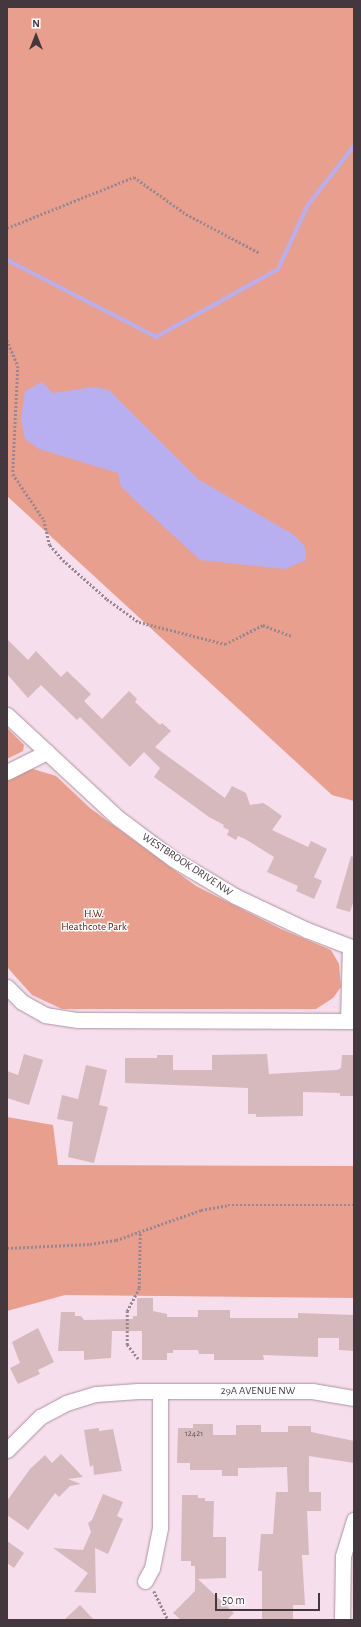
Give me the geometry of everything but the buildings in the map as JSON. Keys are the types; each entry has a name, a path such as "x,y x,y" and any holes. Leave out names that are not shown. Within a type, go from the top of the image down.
{"street":[{"name":"WESTBROOK DRIVE NW","path":"7,715 118,818 173,859 235,896 352,947"},
{"path":"7,772 47,752"},
{"path":"7,987 33,1009 45,1015 67,1019 351,1021 352,947"},
{"path":"147,1579 157,1550 160,1528 160,1391"},
{"name":"29A AVENUE NW","path":"7,1450 30,1425 52,1409 96,1394 160,1391 312,1391 354,1398"},
{"path":"342,1620 343,1556 354,1520"}],"path":[{"path":"7,228 134,177 186,214 260,253"},
{"path":"7,340 18,366 13,474 44,520 50,545 63,560 107,599 139,622 225,644 262,625 292,636"},
{"path":"7,1248 90,1244 140,1232 201,1210 228,1205 354,1205"},
{"path":"138,1359 127,1345 127,1311 139,1288 140,1232"},
{"path":"147,1579 168,1620"}],"green space":[{"path":"7,7 354,7 354,801 332,795 7,496"},
{"path":"7,728 24,745 23,751 7,759"},
{"name":"H.W. Heathcote Park","path":"33,769 56,776 90,808 196,886 281,929 331,950 339,964 341,987 333,998 316,1009 62,1009 32,995 7,967 7,779 17,771"},
{"path":"7,1117 53,1125 58,1165 354,1166 354,1298 65,1295 7,1311"}],"shaded area":[{"path":"42,382 53,393 93,387 109,390 198,479 294,535 305,547 306,560 285,569 200,560 121,487 118,473 39,449 25,439 21,419 25,391"}],"waterway":[{"path":"7,260 156,337 278,269 308,205 354,146"}]}
